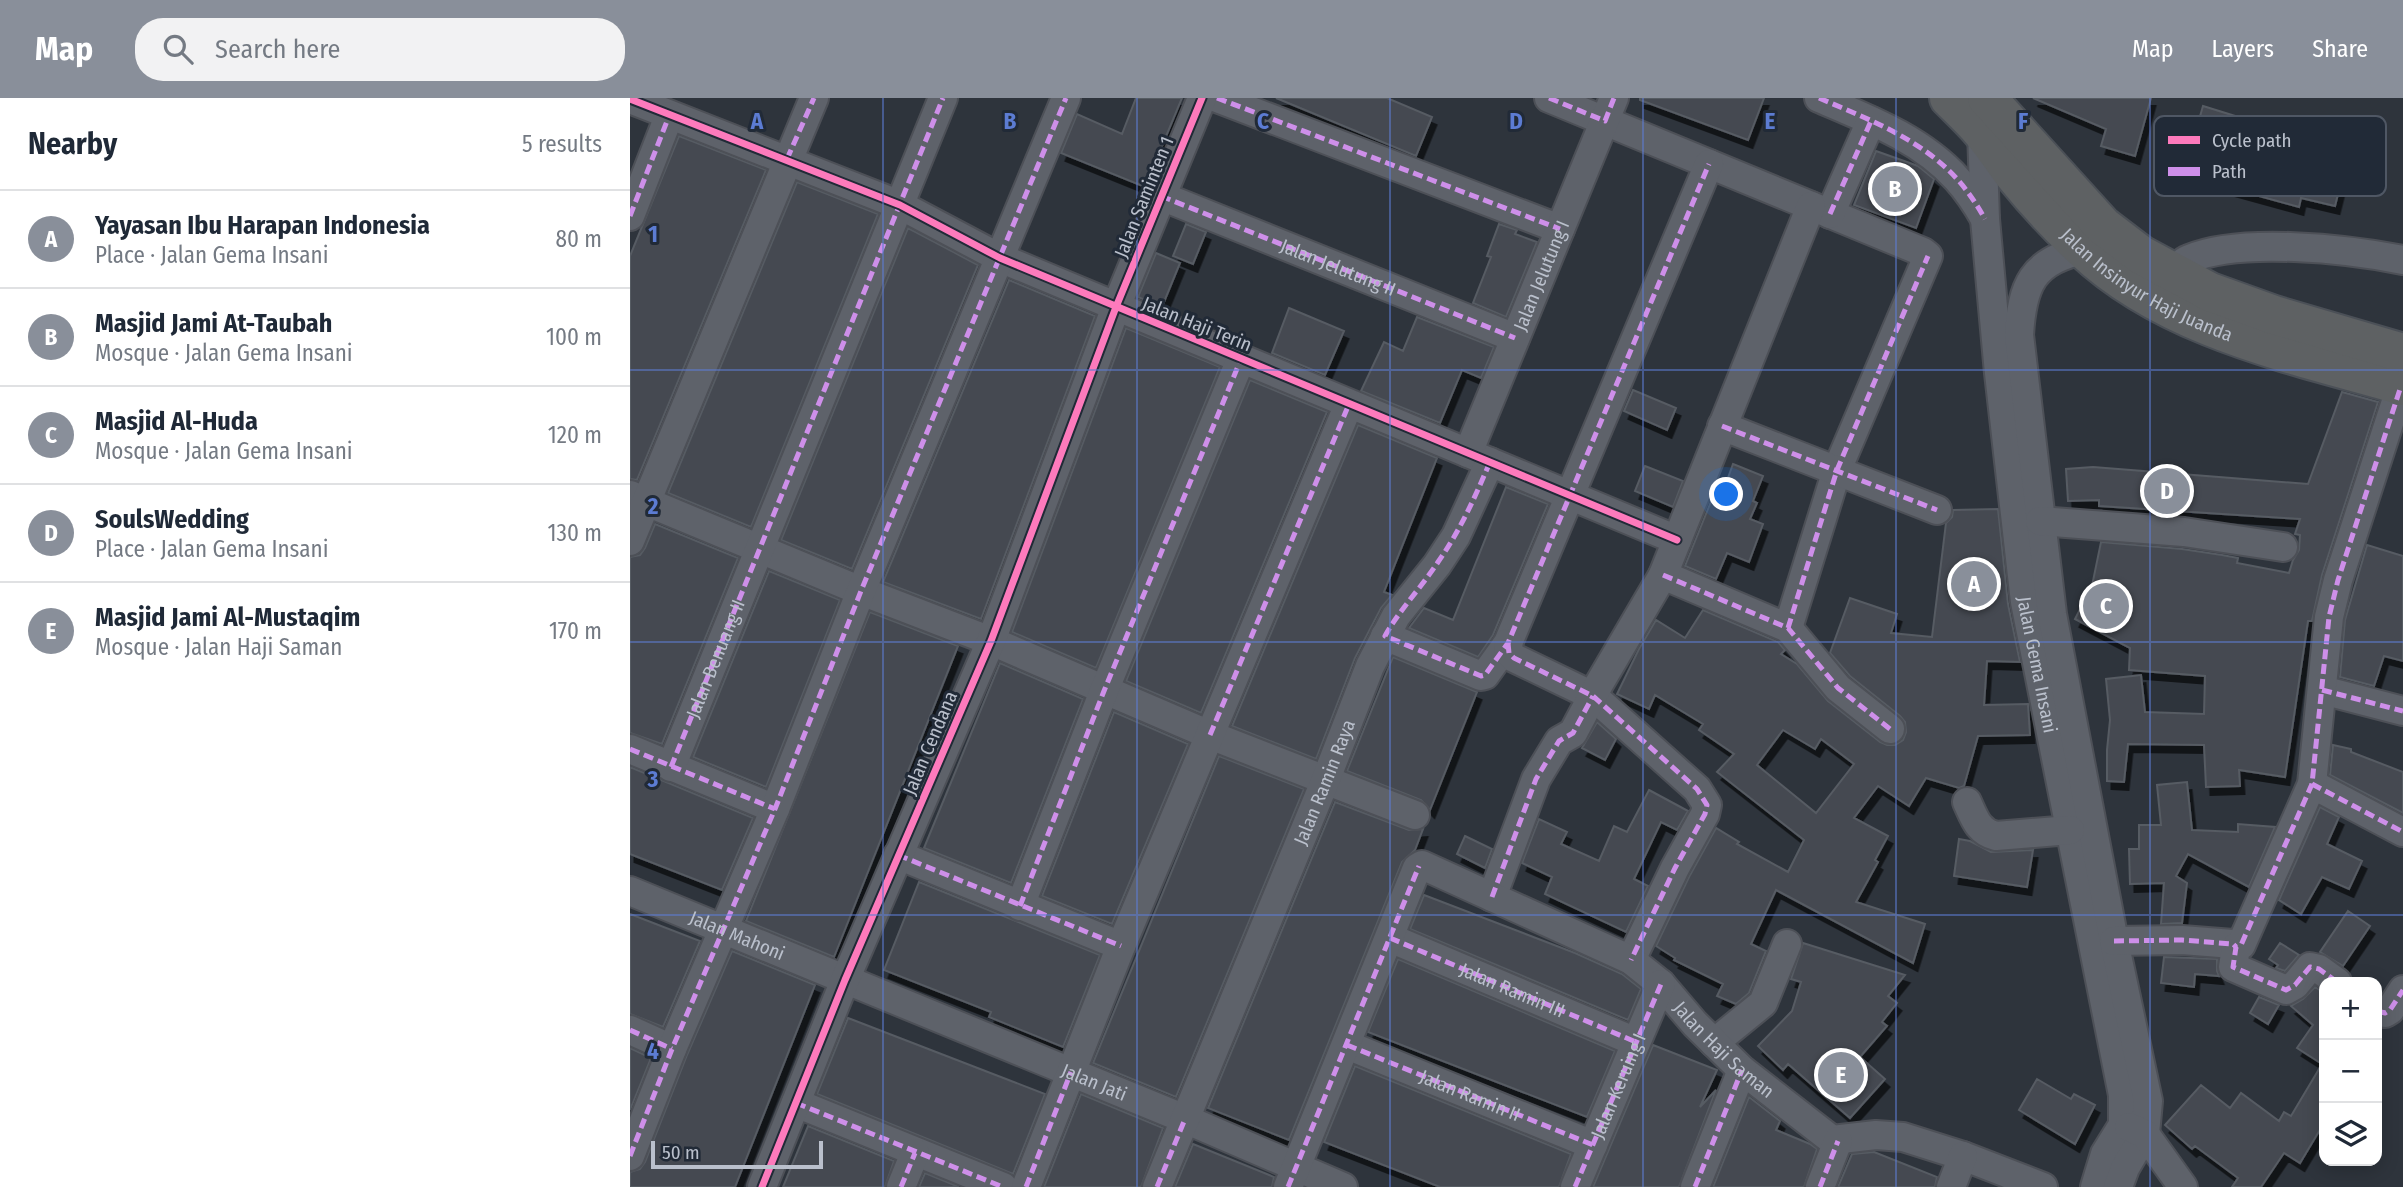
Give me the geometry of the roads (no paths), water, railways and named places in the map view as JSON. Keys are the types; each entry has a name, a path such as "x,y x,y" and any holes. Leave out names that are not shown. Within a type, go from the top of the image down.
{"highway":[{"name":"Jalan Insinyur Haji Juanda","path":"1949,98 1984,115 2103,226 2141,255 2210,292 2274,315 2402,375"},
{"name":"Jalan Insinyur Haji Juanda","path":"1984,115 2015,175 2084,250 2121,280 2204,324 2264,346 2402,375"}],"street":[{"path":"630,541 638,498 814,98"},
{"name":"Jalan Benuang II","path":"671,767 943,98"},
{"path":"630,1156 1066,98"},
{"name":"Jalan Saminten 1","path":"1115,307 1202,98"},
{"path":"1217,98 1560,229"},
{"path":"1549,98 1609,109 1709,164 1923,252 1928,257 1837,470 1788,628"},
{"path":"1819,98 1864,137 1904,137 1926,152 1957,179 1985,219"},
{"name":"Jalan Haji Terin","path":"630,99 900,205 1000,258 1677,540"},
{"name":"Jalan Jelutung I","path":"1479,457 1515,338 1609,109"},
{"name":"Jalan Gema Insani","path":"1984,115 1985,219 1992,294 2020,450 2040,521 2062,677 2114,941 2128,1061 2123,1096 2134,1129"},
{"path":"630,216 669,116"},
{"path":"1492,897 1536,779 1559,741 1573,733 1663,575 1722,426 1821,210 1864,137"},
{"path":"1385,636 1481,676 1485,675 1508,643 1709,164"},
{"name":"Jalan Jelutung II","path":"1161,196 1515,338"},
{"path":"2175,275 2180,264 2189,259 2229,249 2342,250 2403,260"},
{"name":"Jalan Gema Insani","path":"2084,250 2046,263 2033,276 2025,292 2020,335 2020,450 2025,602 2070,830 2128,1061"},
{"path":"1992,294 2025,292"},
{"name":"Jalan Cendana","path":"762,1187 845,980 991,641 1115,307"},
{"path":"1020,906 1104,691 1241,359"},
{"path":"2236,947 2241,946 2312,783 2329,617 2402,375"},
{"path":"1026,1187 1121,946 1349,404"},
{"path":"1722,426 1937,510"},
{"name":"Jalan Ramin Raya","path":"1157,1187 1370,666 1396,616 1437,565 1456,536 1479,457"},
{"path":"638,498 861,591 991,641 1210,735 1415,815"},
{"path":"2040,521 2185,532 2283,547"},
{"path":"1663,575 1788,628 1838,688 1890,729"},
{"path":"1508,643 1509,653 1514,658 1593,696 1697,789 1707,805 1705,814 1675,868 1631,960"},
{"path":"2322,690 2403,711"},
{"path":"630,749 775,809"},
{"path":"2312,783 2403,832"},
{"path":"1967,802 1979,827 1987,834 1996,836 2070,830"},
{"path":"898,855 1121,946"},
{"name":"Jalan Haji Saman","path":"1390,938 1419,866 1422,865 1631,960 1661,984 1742,1070 1825,1137 1839,1141"},
{"name":"Jalan Mahoni","path":"630,891 845,980"},
{"path":"1292,1176 1390,938"},
{"name":"Jalan Ramin III","path":"1390,938 1636,1042"},
{"path":"2114,941 2182,940 2234,944 2236,947"},
{"path":"1714,1043 1763,1003 1787,944"},
{"path":"2236,947 2233,967 2286,990 2295,985 2310,967 2319,969 2330,977"},
{"name":"Jalan Jati","path":"845,980 1185,1119 1292,1176 1343,1187"},
{"name":"Jalan Keruing I","path":"1575,1187 1661,984"},
{"path":"2382,1013 2390,1010 2403,989"},
{"path":"630,1030 672,1049"},
{"name":"Jalan Ramin II","path":"1347,1045 1593,1146"},
{"path":"1695,1187 1742,1070"},
{"path":"796,1103 1003,1187"},
{"path":"2095,1187 2105,1154 2134,1129"},
{"path":"2118,1187 2134,1129"},
{"path":"2134,1129 2183,1187"},
{"path":"1819,1187 1839,1141 1877,1135 1903,1137 2043,1187"},
{"path":"901,1187 915,1153"},
{"path":"1951,1187 1964,1157"}],"place":[{"name":"Masjid Jami At-Taubah","path":"1895,189"},
{"name":"SoulsWedding","path":"2167,491"},
{"name":"Yayasan Ibu Harapan Indonesia","path":"1974,584"},
{"name":"Masjid Al-Huda","path":"2106,606"},
{"name":"Masjid Jami Al-Mustaqim","path":"1841,1075"}]}
